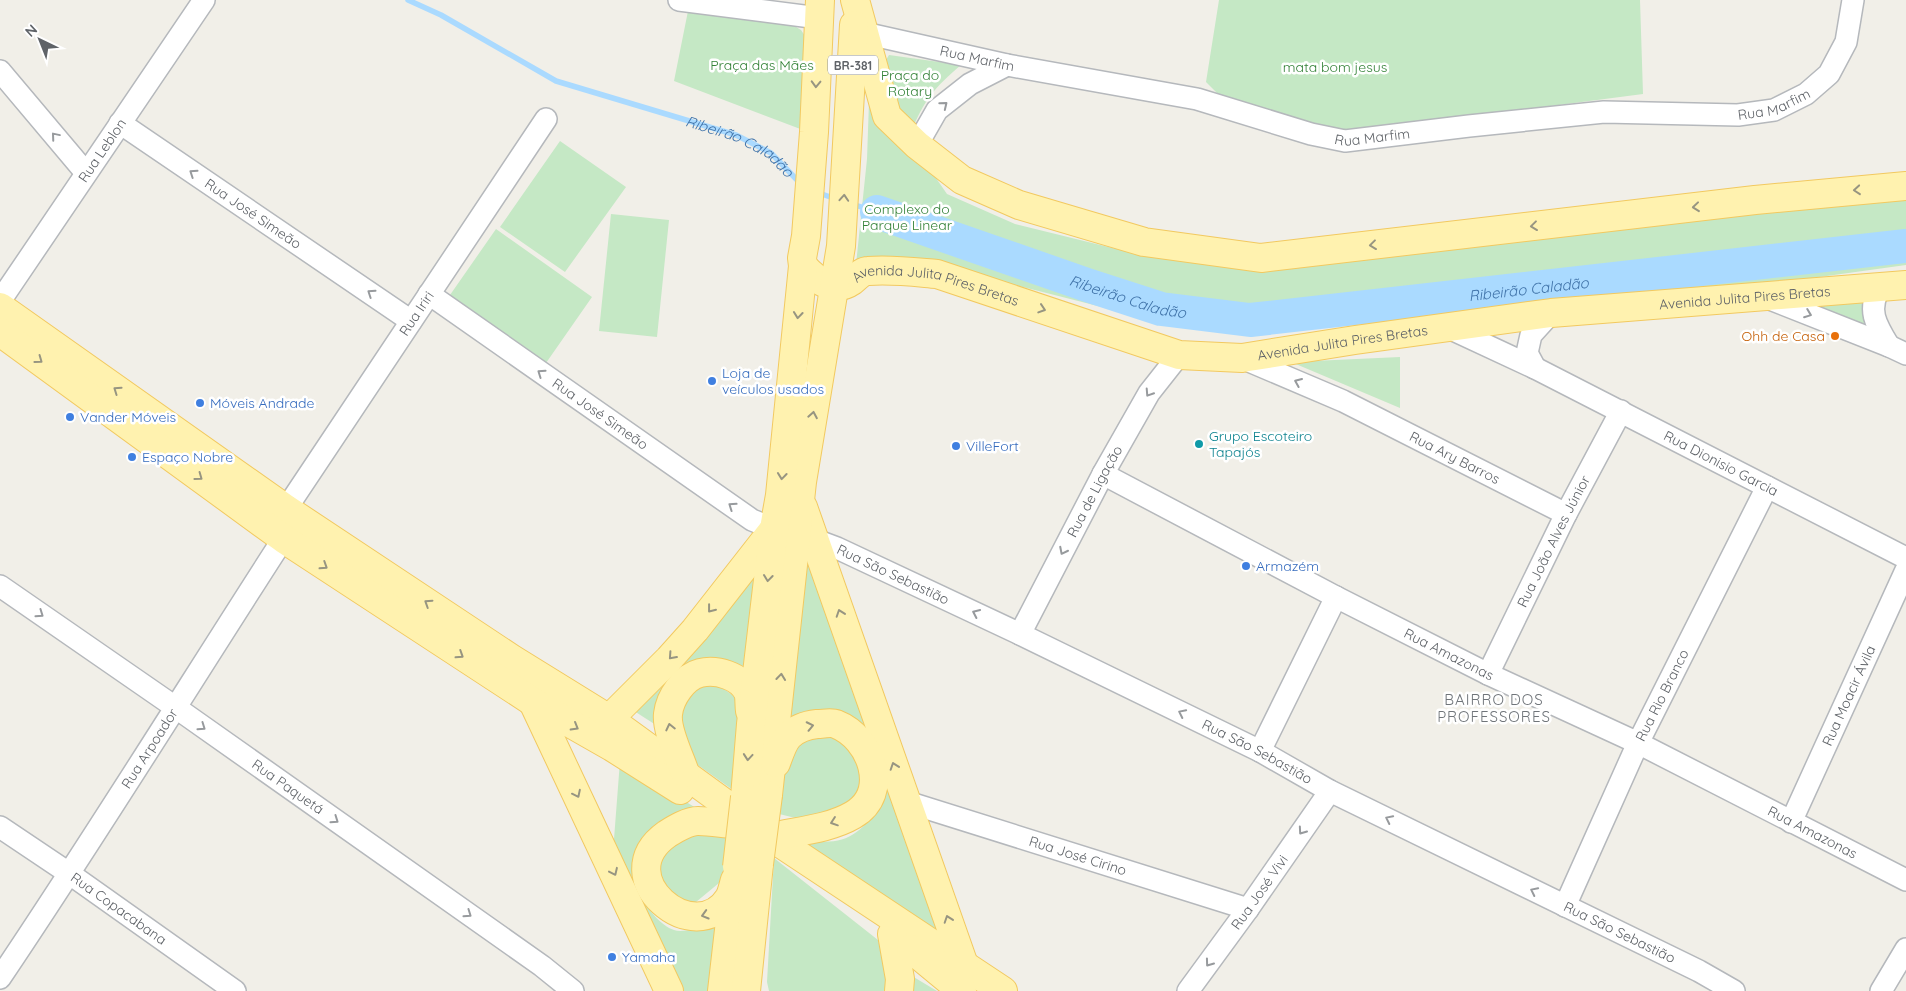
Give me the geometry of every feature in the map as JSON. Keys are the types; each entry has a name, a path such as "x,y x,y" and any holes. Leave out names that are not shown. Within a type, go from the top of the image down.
{"main road":[{"name":"BR-381","path":"841,285 841,246 855,0"},
{"path":"855,0 887,116 917,145 962,180 1019,205 1144,242 1261,258 1755,200 1906,186"},
{"name":"BR-381","path":"803,266 802,258 806,236 814,132 819,9"},
{"path":"803,266 780,494 906,802 956,982"},
{"name":"Avenida Julita Pires Bretas","path":"803,266 815,279 825,285 841,285 865,271 909,271 937,274 1179,354 1242,358 1355,340 1551,313 1893,285"},
{"path":"722,991 761,789 805,463 828,327 841,285"},
{"path":"0,308 533,702 612,747 732,824 892,934 956,982 1004,991"},
{"path":"0,332 289,522 609,719 771,837 956,982"},
{"path":"609,719 695,630 795,534"},
{"path":"751,724 795,534"},
{"path":"685,773 668,723 670,706 681,686 692,677 700,673 728,675 742,682 749,693 751,724 761,789"},
{"path":"533,702 670,991"},
{"path":"761,789 789,736 806,725 834,723 856,735 868,754 874,776 870,800 854,814 832,824 771,837"},
{"path":"732,824 696,821 676,828 663,837 652,849 646,864 647,882 660,901 677,912 698,917 711,914 729,898 744,870"},
{"path":"744,870 750,946 746,991"},
{"path":"892,934 900,979 899,991"},
{"path":"750,946 762,991"}],"street":[{"name":"Rua Leblon","path":"0,301 204,0"},
{"path":"679,0 819,9"},
{"name":"Rua Marfim","path":"864,34 1007,65 1197,99 1311,134 1344,141 1604,112 1738,115 1774,110 1806,94 1829,74 1846,42 1852,0"},
{"path":"853,59 864,34"},
{"path":"917,145 937,110 970,84 1007,65"},
{"path":"0,71 86,174"},
{"name":"Rua Iriri","path":"289,522 429,294 546,119"},
{"name":"Rua José Simeão","path":"120,123 412,321"},
{"path":"1893,285 1874,297 1873,310 1878,327 1898,350"},
{"name":"Rua José Simeão","path":"429,294 752,520 795,534"},
{"path":"1762,296 1898,350"},
{"path":"1535,368 1527,353 1531,335 1551,313"},
{"name":"Rua Dionisio Garcia","path":"1447,328 1535,368 1621,411 1906,558"},
{"name":"Rua de Ligação","path":"1020,634 1103,474 1149,393 1179,354"},
{"name":"Rua Ary Barros","path":"1242,358 1343,401 1566,514"},
{"name":"Rua João Alves Júnior","path":"1488,674 1566,514 1621,411"},
{"name":"Rua Amazonas","path":"1103,474 1336,597 1488,674 1638,743 1906,880"},
{"name":"Rua Rio Branco","path":"1565,906 1638,743 1766,487"},
{"name":"Rua Arpoador","path":"0,978 70,874 289,522"},
{"name":"Rua São Sebastião","path":"795,534 1020,634 1260,751 1330,791 1565,906 1698,981 1734,991"},
{"name":"Rua Moacir Ávila","path":"1791,822 1906,570"},
{"name":"Rua Paquetá","path":"0,586 542,966 573,991"},
{"path":"1260,751 1336,597"},
{"name":"Rua José Vivi","path":"1188,991 1330,791"},
{"name":"Rua José Cirino","path":"906,802 1248,909"},
{"name":"Rua Copacabana","path":"0,827 70,874 235,991"},
{"path":"1881,991 1906,949"}],"green space":[{"name":"mata bom jesus","path":"1219,0 1640,0 1643,94 1329,135 1227,103 1206,82"},
{"name":"Praça das Mães","path":"688,11 788,22 801,30 807,39 803,130 674,81"},
{"name":"Praça do Rotary","path":"889,55 961,65 944,80 925,103 911,133 897,116 881,68"},
{"name":"Complexo do Parque Linear","path":"870,73 920,155 947,194 1015,224 1141,255 1906,189 1906,265 1776,283 1244,330 1157,321 960,271 855,274 867,159"},
{"path":"560,141 626,187 565,272 500,227"},
{"path":"611,214 669,220 657,337 599,331"},
{"path":"496,229 592,297 546,363 450,295"},
{"path":"1867,296 1871,334 1796,301"},
{"path":"1400,357 1400,408 1291,362"},
{"path":"809,543 954,951 800,839 827,842 848,837 865,824 881,802 864,727 781,732"},
{"path":"763,565 752,678 722,663 659,727 631,709"},
{"path":"708,684 721,687 738,699 740,795 695,763 673,731 681,693"},
{"path":"818,733 841,737 867,770 856,803 812,822 775,813 780,775 793,749"},
{"path":"620,761 696,808 667,820 649,832 642,840 634,858 635,877 642,898 655,917 674,930 680,931 695,928 731,913 720,991 681,991 613,852"},
{"path":"701,828 738,835 735,856 719,883 696,902 678,905 649,862"},
{"path":"774,858 878,940 889,977 887,991 769,991 767,982"},
{"path":"912,976 937,991 912,991"}],"waterway":[{"name":"Ribeirão Caladão","path":"408,0 441,15 556,81 736,135 771,153 800,183"},
{"name":"Ribeirão Caladão","path":"816,192 836,199"},
{"name":"Ribeirão Caladão","path":"852,204 877,212"},
{"name":"Ribeirão Caladão","path":"877,212 1161,309 1250,320 1906,246"}],"place":[{"name":"Ohh de Casa","path":"1835,336"},
{"name":"Loja de veículos usados","path":"712,381"},
{"name":"Móveis Andrade","path":"200,403"},
{"name":"Vander Móveis","path":"70,417"},
{"name":"Grupo Escoteiro Tapajós","path":"1199,444"},
{"name":"VilleFort","path":"956,446"},
{"name":"Espaço Nobre","path":"132,457"},
{"name":"Armazém","path":"1246,566"},
{"name":"Yamaha","path":"612,957"}],"district":[{"name":"BAIRRO DOS PROFESSORES","path":"1494,708"}]}
